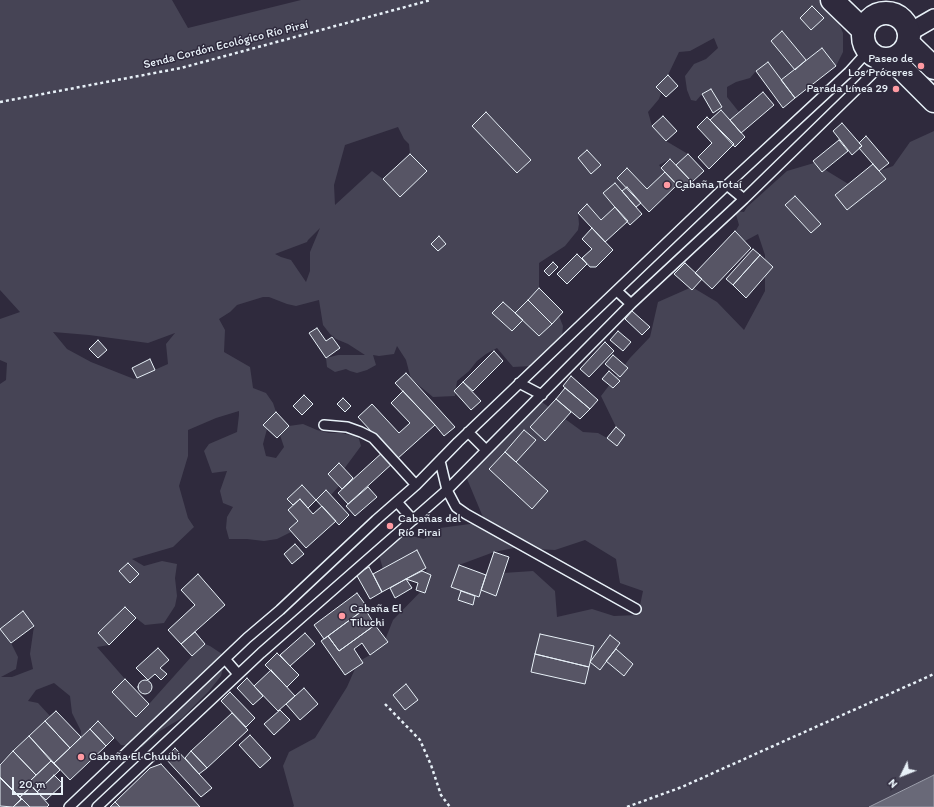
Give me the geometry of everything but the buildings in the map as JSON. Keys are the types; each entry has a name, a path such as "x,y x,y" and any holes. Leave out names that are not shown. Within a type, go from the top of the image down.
{"main road":[{"path":"832,0 863,30"},
{"path":"882,57 903,52 908,38 907,26 904,22 883,7 882,13 870,19 866,24 862,37 864,44 882,57 934,101"},
{"path":"908,38 934,68"}],"street":[{"path":"908,38 934,18"}],"lane":[{"path":"69,807 247,638 280,610 416,485 519,383 727,185 849,72 882,57"},
{"path":"97,807 238,674 447,490 631,304 744,199 861,85 882,57"},
{"path":"727,185 744,199"},
{"path":"617,290 631,304"},
{"path":"519,383 542,395"},
{"path":"324,425 347,427 373,438 416,485"},
{"path":"468,432 486,450"},
{"path":"440,461 447,490 456,507 636,609"},
{"path":"397,502 413,520"},
{"path":"225,659 238,674"}],"path":[{"name":"Senda Cordón Ecológico Río Piraí","path":"0,102 181,68 431,0"},
{"path":"627,807 682,787 934,674"},
{"path":"385,704 420,740 441,795 450,807"}],"shaded area":[{"path":"0,0 172,0 188,28 301,0 820,0 838,21 843,33 843,52 836,66 822,48 806,60 782,31 795,70 781,80 756,71 750,78 736,82 727,87 727,97 739,112 730,120 721,110 722,107 711,89 702,94 696,101 691,100 687,90 685,76 694,64 706,59 718,48 714,38 690,51 679,52 668,75 656,87 661,93 659,99 648,112 652,126 666,141 688,154 676,165 670,159 659,165 665,172 647,189 627,168 617,178 627,187 622,191 615,183 603,193 615,207 601,220 587,204 578,213 578,230 565,246 539,263 539,288 515,313 503,302 492,313 512,331 523,320 539,336 559,316 563,326 562,336 554,351 532,366 513,367 497,348 477,361 469,371 457,381 455,396 433,397 411,379 406,360 397,346 394,354 379,356 373,355 376,365 357,373 346,369 335,372 327,367 326,358 338,355 365,355 348,344 336,339 330,334 323,325 319,300 296,306 269,297 263,297 237,305 230,312 219,319 225,330 224,352 250,367 253,388 266,393 273,403 276,412 263,424 267,429 263,444 266,456 276,458 284,447 280,435 289,426 303,424 329,433 341,433 354,436 359,439 361,446 344,469 339,463 328,474 339,486 331,495 326,490 316,500 302,485 287,499 293,505 288,510 298,521 289,529 291,532 277,539 264,541 229,539 226,528 227,517 233,507 223,503 220,491 227,471 212,473 204,451 209,444 237,432 239,411 216,418 188,430 188,456 179,486 188,518 194,527 173,547 132,559 144,566 162,561 177,564 175,578 177,596 175,606 164,623 145,625 125,607 98,633 109,645 97,647 125,679 112,692 136,717 192,656 205,644 222,654 223,668 221,676 209,691 182,718 160,731 142,747 121,745 99,721 81,737 81,731 72,713 70,696 54,683 36,690 28,701 38,703 50,716 0,763 0,629 0,384 6,380 7,363 0,360 0,319 20,312 0,290","holes":["486,112 531,160 518,173 472,126","398,127 404,139 409,144 410,154 427,171 400,196 383,179 372,171 335,205 334,185 345,145","320,228 310,252 310,271 306,282 291,260 275,254 307,242","53,332 148,343 175,333 166,344 168,364 134,379 91,362 67,349","23,611 34,626 30,654 33,669 12,677 1,677 16,669 18,657 11,643 0,629"]},
{"path":"934,131 934,775 869,807 293,807 294,806 283,766 289,752 315,738 347,687 358,662 383,645 393,620 428,584 426,568 417,550 383,569 379,555 380,540 404,534 424,539 440,528 485,522 465,474 535,397 583,432 598,433 617,445 625,435 616,427 601,396 630,358 650,337 658,302 692,287 717,302 744,330 765,291 765,255 758,234 745,241 735,232 739,225 735,211 744,212 747,207 787,171 814,163 850,185 893,166 910,142","holes":["585,540 616,559 620,583 643,591 638,615 614,616 592,609 557,617 555,591 533,571 503,573 496,595 481,590 479,597 475,596 472,605 461,591 451,587 459,565 494,552 514,548 555,550"]}],"water":[{"path":"934,775 934,807 869,807"}],"place":[{"name":"Paseo de Los Próceres","path":"921,66"},
{"name":"Parada Línea 29","path":"896,89"},
{"name":"Cabaña Totaí","path":"667,185"},
{"name":"Cabañas del Río Pirai","path":"390,526"},
{"name":"Cabaña El Tiluchi","path":"342,616"},
{"name":"Cabaña El Chuubi","path":"81,757"}]}
